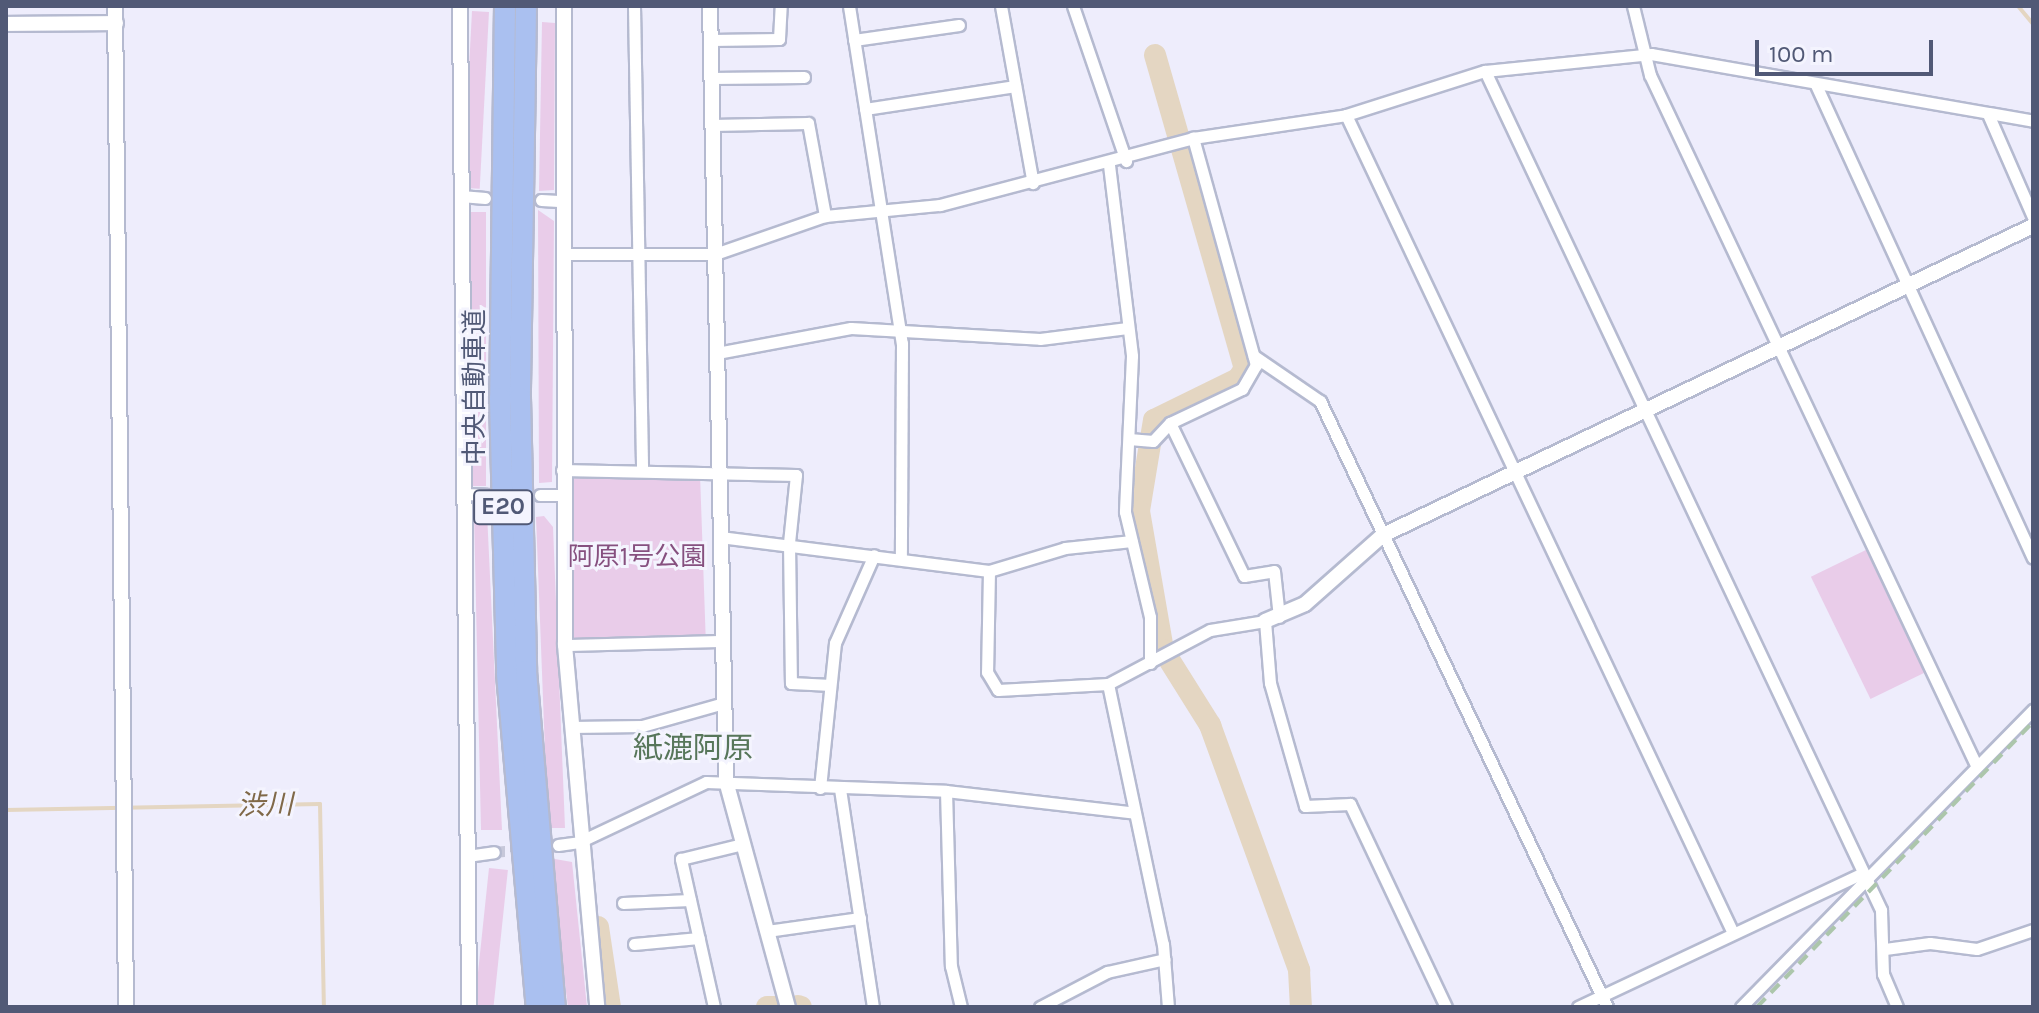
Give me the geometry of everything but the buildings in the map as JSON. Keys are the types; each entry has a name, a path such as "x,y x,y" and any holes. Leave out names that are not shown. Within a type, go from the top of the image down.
{"highway":[{"name":"中央自動車道","path":"505,6 500,398 507,674 537,1007"},
{"name":"中央自動車道","path":"526,6 520,398 526,671 555,1007"}],"street":[{"path":"115,6 126,1007"},
{"path":"460,6 469,1007"},
{"path":"564,6 562,495 565,645 579,842 597,1007"},
{"path":"634,6 642,468"},
{"path":"710,6 717,468 726,781 788,1007"},
{"path":"711,40 779,39 781,6"},
{"path":"849,6 885,211 900,330 901,557"},
{"path":"1001,6 1033,183"},
{"path":"1073,6 1126,161"},
{"path":"1633,6 1651,54 1650,75 1977,767"},
{"path":"6,24 116,23"},
{"path":"854,40 959,25"},
{"path":"562,254 715,254 825,216 885,211 1033,183 1126,161 1187,140 1346,115 1485,71 1651,54 2033,121"},
{"path":"1485,71 1881,910 1885,949 1883,974 1897,1007"},
{"path":"711,78 804,77"},
{"path":"1816,85 1905,286 2033,558"},
{"path":"865,109 1015,86"},
{"path":"1988,114 2033,217"},
{"path":"1346,115 1733,933"},
{"path":"712,125 808,123 825,216"},
{"path":"1129,439 1153,441 1170,423 1242,389 1254,374 1254,356 1187,140"},
{"path":"1109,165 1127,328 1129,439 1125,512 1150,617 1150,662"},
{"path":"461,196 485,198"},
{"path":"541,200 563,201"},
{"path":"989,571 991,685 1022,693 1108,684 1210,630 1272,619 1305,604 1383,535 2033,226"},
{"path":"717,353 851,328 1040,339 1127,328"},
{"path":"1254,356 1320,401 1605,1001"},
{"path":"1170,423 1244,576 1274,571 1270,683 1305,806 1350,804 1446,1007"},
{"path":"562,470 717,468 796,475 789,543 791,683 826,685"},
{"path":"464,494 487,495"},
{"path":"540,495 562,495"},
{"path":"720,537 901,557 989,571 1065,548 1132,541"},
{"path":"820,788 826,685 835,643 874,555"},
{"path":"565,645 723,641"},
{"path":"1108,684 1165,959 1168,1007"},
{"path":"571,727 642,726 724,703"},
{"path":"1741,1007 1864,876 2033,710"},
{"path":"558,845 579,842 654,801 726,781 840,789 946,791 1135,813"},
{"path":"840,789 873,1007"},
{"path":"946,791 951,966 961,1007"},
{"path":"714,1007 681,859 743,844"},
{"path":"467,856 494,852"},
{"path":"1578,1007 1605,1001 1733,933 1864,876"},
{"path":"623,903 690,900"},
{"path":"767,931 860,918"},
{"path":"1885,949 1930,943 1977,949 2033,930"},
{"path":"634,944 699,938"},
{"path":"1040,1007 1107,972 1165,959"}],"green space":[{"path":"472,11 489,12 480,189 463,188"},
{"path":"542,22 555,23 554,190 539,191"},
{"path":"538,210 554,221 552,482 539,483"},
{"path":"471,212 486,212 486,486 471,486"},
{"name":"阿原1号公園","path":"700,474 706,635 574,640 568,479"},
{"path":"474,513 487,513 502,830 481,830"},
{"path":"544,516 553,527 565,828 548,828 536,517"},
{"path":"1872,547 1932,669 1871,699 1811,577"},
{"path":"549,858 572,862 587,1007 568,1007"},
{"path":"489,868 508,870 493,1007 474,1007"}],"waterway":[{"path":"2018,6 2033,24"},
{"path":"1155,55 1245,368 1238,379 1154,420 1139,511 1163,650 1210,725 1299,970 1301,1007"},
{"name":"渋川","path":"6,810 320,804 324,1007"},
{"name":"渋川","path":"598,927 610,1007"},
{"name":"渋川","path":"767,1007 777,1007"}],"tunnel":[{"path":"494,852 526,849"}],"railway":[{"path":"1757,1007 2033,722"}],"district":[{"name":"紙漉阿原","path":"693,748"}]}
